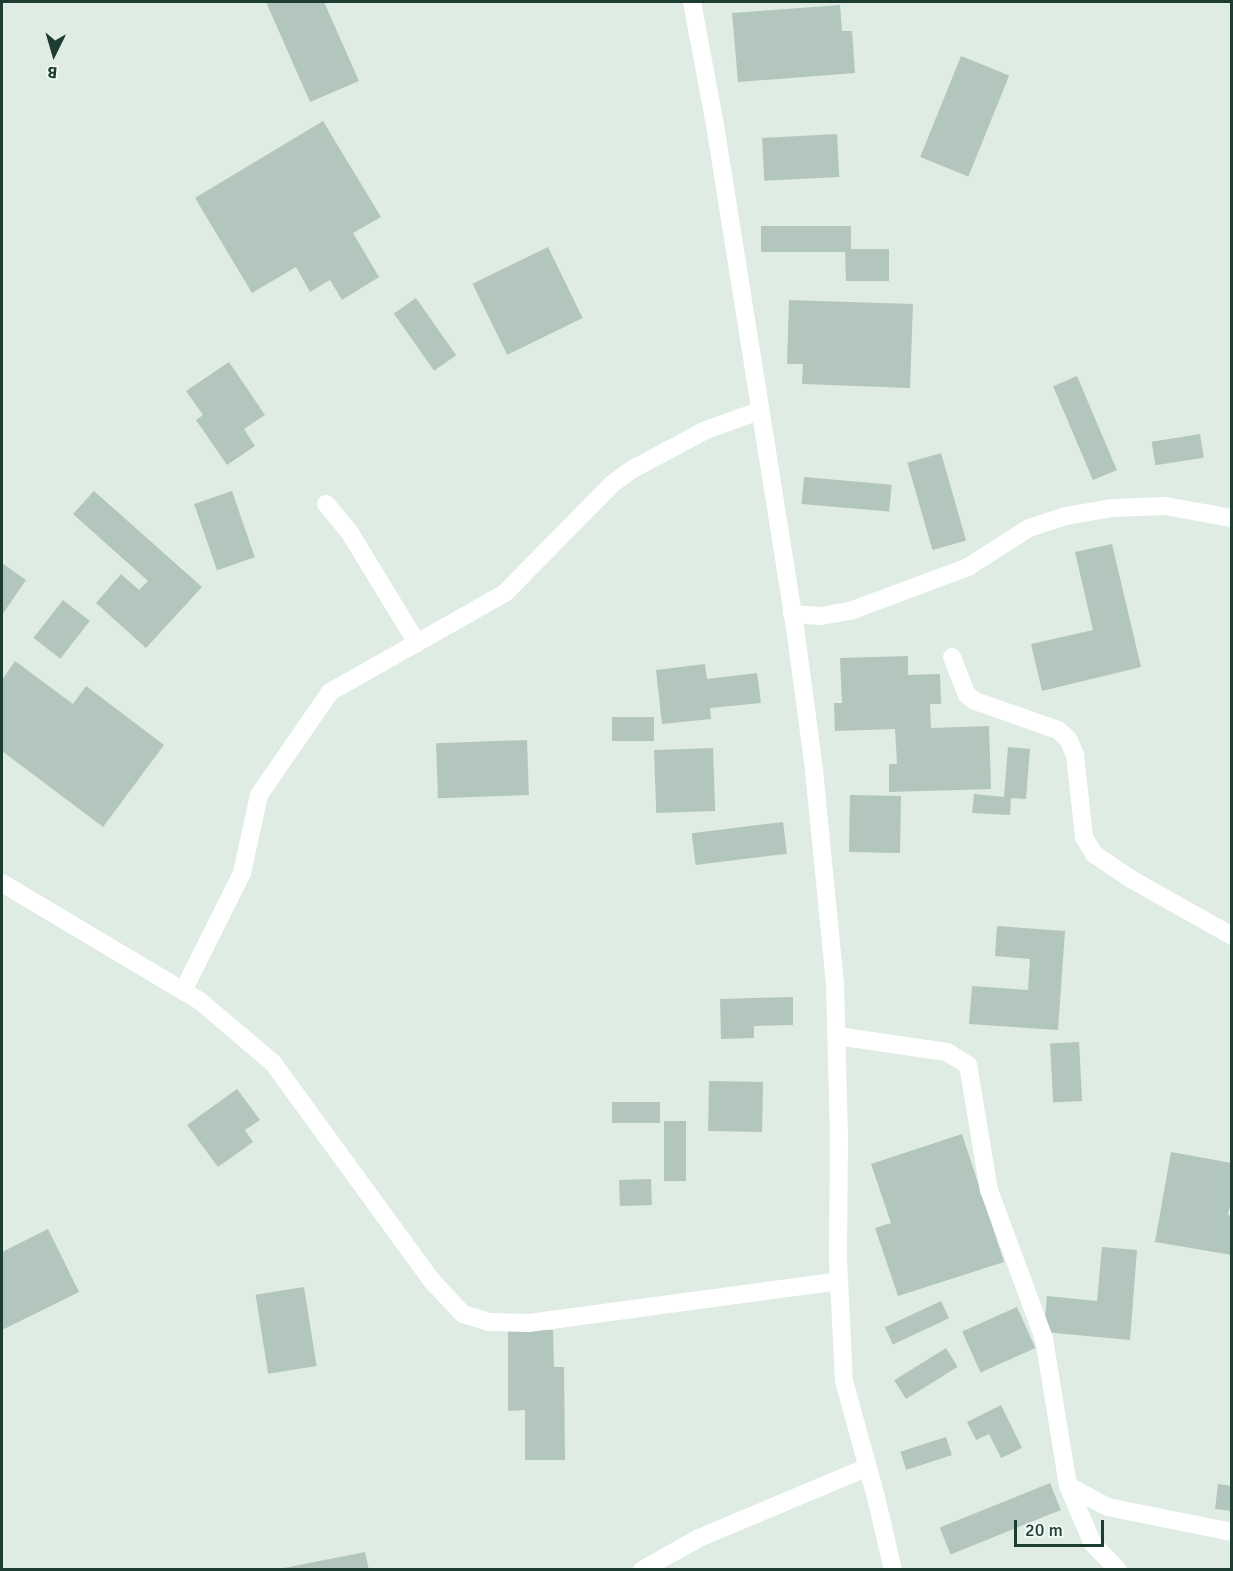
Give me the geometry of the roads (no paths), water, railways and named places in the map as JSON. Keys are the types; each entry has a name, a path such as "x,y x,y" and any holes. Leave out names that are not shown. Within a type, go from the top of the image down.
{"street":[{"path":"692,2 715,124 792,614 814,770 828,897 837,1035 839,1281 844,1381 868,1467 892,1569"},
{"path":"183,991 242,873 259,795 330,692 505,593 612,484 631,470 706,430 759,411"},
{"path":"326,504 350,534 417,643"},
{"path":"792,614 821,616 850,611 968,567 1029,528 1066,516 1113,508 1165,506 1232,518"},
{"path":"952,657 967,695 975,701 1058,730 1068,739 1075,755 1084,837 1094,854 1131,879 1232,936"},
{"path":"2,883 200,1001 273,1063 432,1281 463,1314 489,1322 529,1323 839,1281"},
{"path":"837,1035 947,1052 968,1065 989,1190 1044,1339 1068,1486 1093,1544 1118,1569"},
{"path":"642,1569 699,1538 868,1467"},
{"path":"1068,1486 1108,1507 1232,1532"}]}
